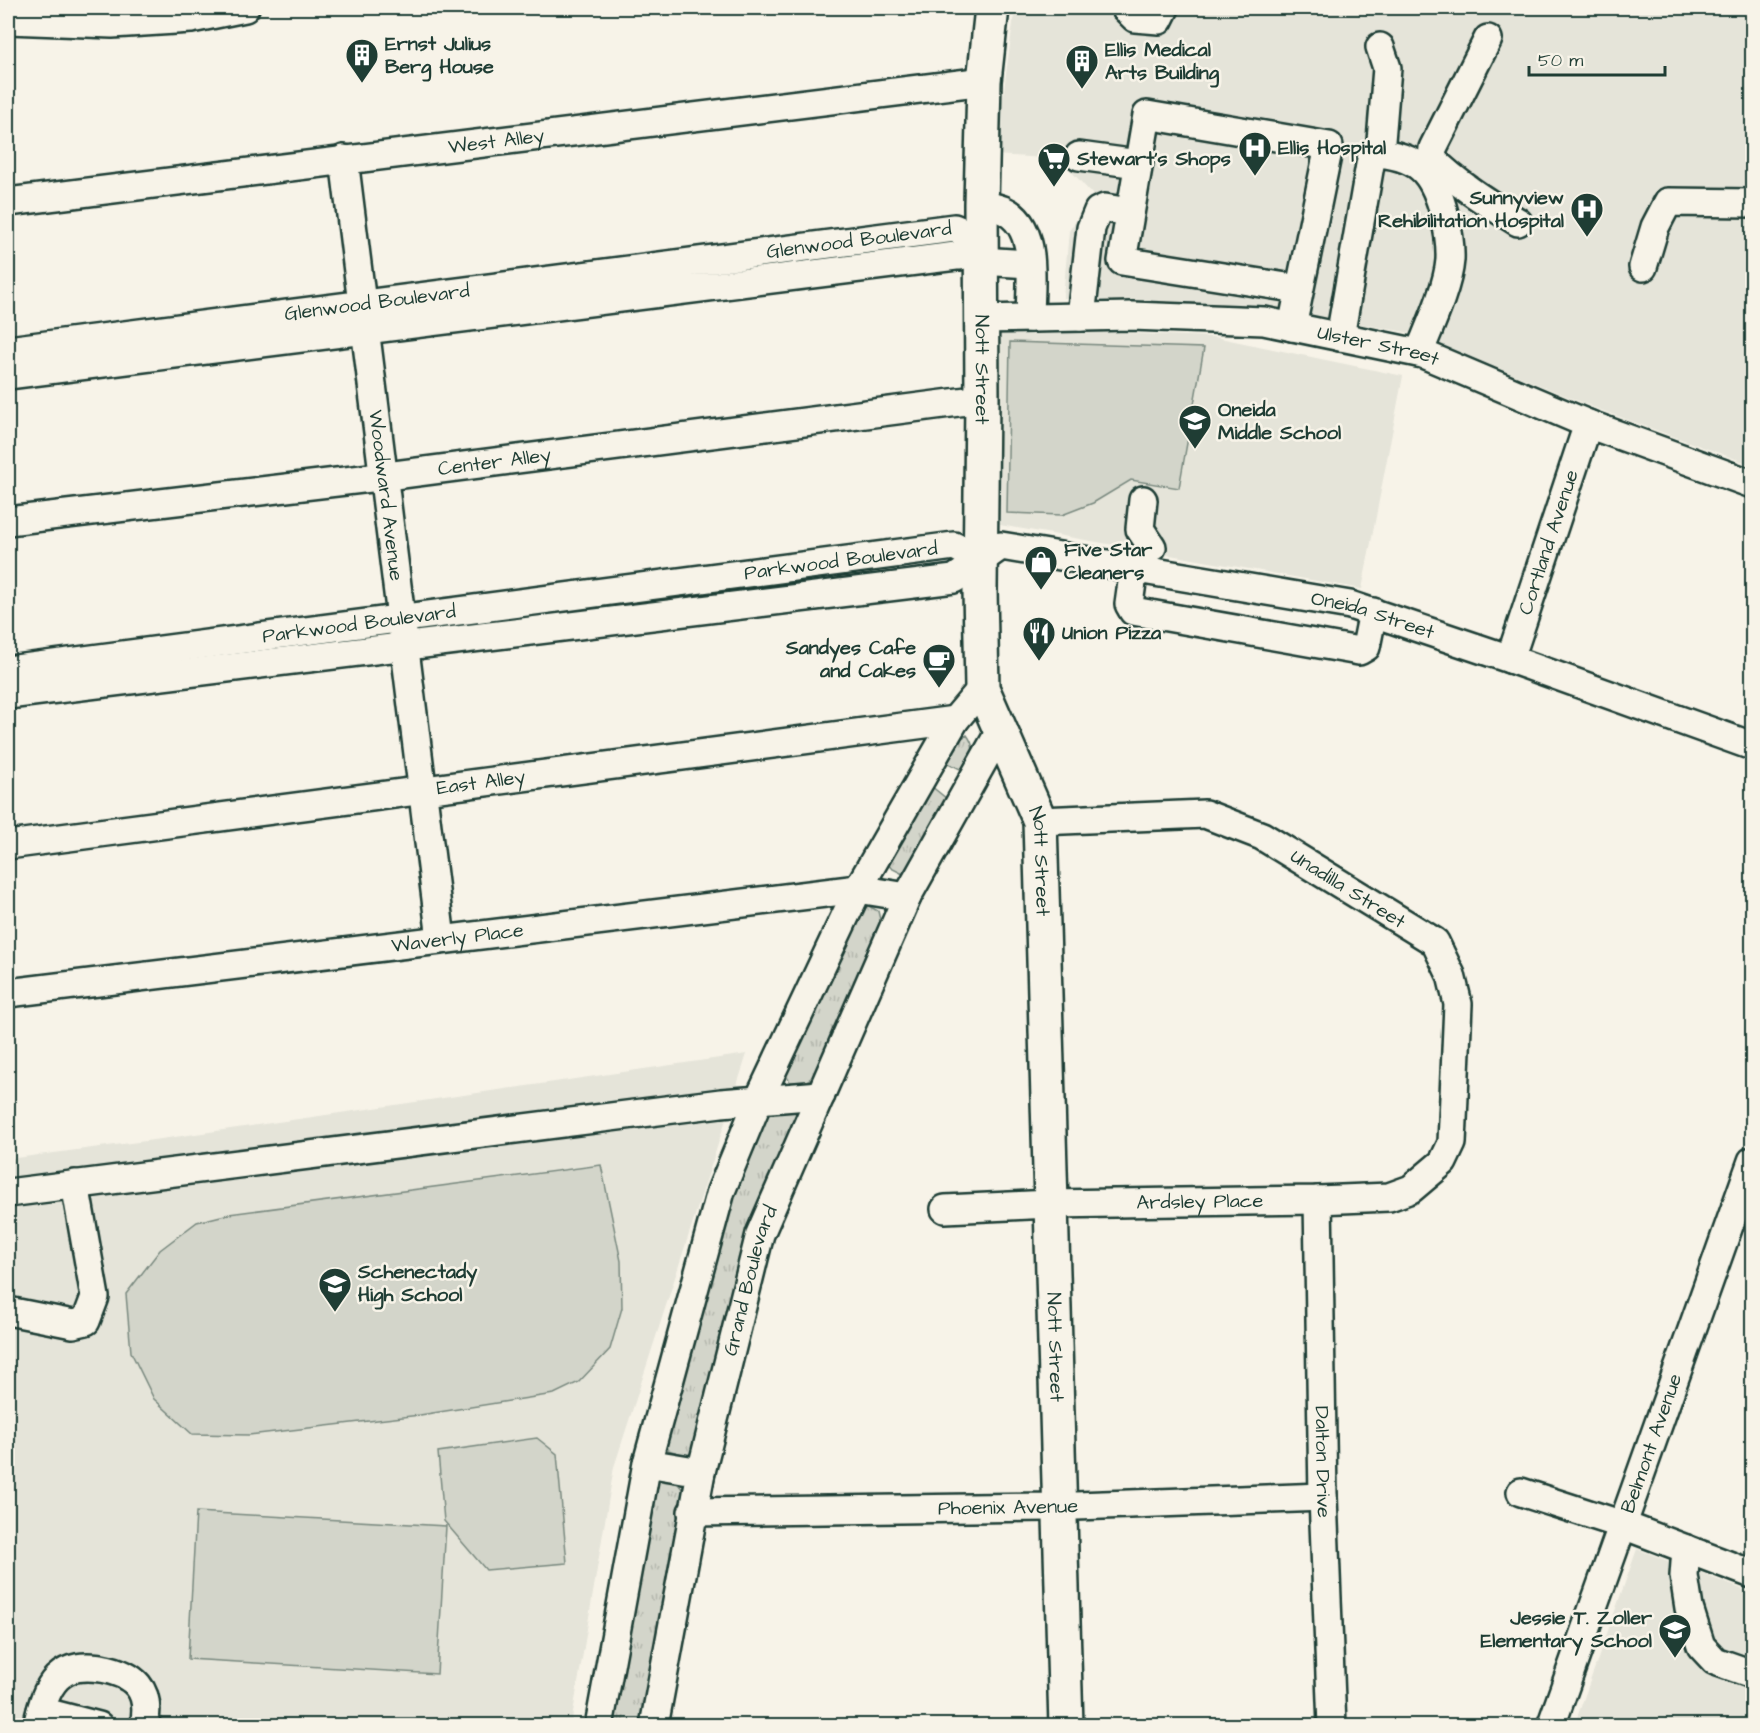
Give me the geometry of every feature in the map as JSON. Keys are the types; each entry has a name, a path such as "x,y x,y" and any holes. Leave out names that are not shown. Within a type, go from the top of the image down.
{"main road":[{"name":"Nott Street","path":"992,8 984,81 981,204 982,688 1040,821 1066,1725"}],"street":[{"path":"8,20 112,24 191,19 245,8"},
{"path":"1125,8 1135,18 1159,20 1165,8"},
{"path":"1488,39 1433,148 1431,159 1445,173 1518,222"},
{"path":"1380,47 1387,68 1380,153"},
{"name":"West Alley","path":"8,202 984,81"},
{"path":"1292,327 1329,146 1147,115 1122,261 1299,289"},
{"path":"1340,337 1371,159 1380,153 1401,155 1425,172 1438,197 1449,230 1450,262 1438,305 1419,353"},
{"path":"1079,156 1138,164"},
{"name":"Woodward Avenue","path":"344,159 441,939"},
{"path":"1643,267 1655,227 1668,202 1752,203"},
{"path":"981,204 1005,211 1017,219 1026,230 1030,247 1030,318"},
{"path":"1081,317 1091,228 1098,211 1105,208 1129,212"},
{"name":"Glenwood Boulevard","path":"364,318 664,266 957,228 981,250"},
{"path":"981,250 1030,264"},
{"name":"Glenwood Boulevard","path":"8,375 78,354 364,318 668,292 960,256 981,250"},
{"path":"664,266 668,292"},
{"name":"Ulster Street","path":"981,319 1132,316 1264,321 1419,353 1588,424 1752,484"},
{"name":"Glenwood Boulevard","path":"8,350 78,354"},
{"name":"Center Alley","path":"8,521 383,477 982,399"},
{"name":"Cortland Avenue","path":"1510,659 1588,424"},
{"path":"1143,500 1140,529 1152,547"},
{"name":"Parkwood Boulevard","path":"8,695 176,662 403,633 680,612 954,579 980,559 954,546 676,583 403,633"},
{"name":"Oneida Street","path":"980,559 1001,546 1350,605 1510,659 1752,746"},
{"path":"1134,568 1129,604 1133,610 1144,613 1359,651 1366,647 1372,612"},
{"path":"676,583 680,612"},
{"name":"Parkwood Boulevard","path":"8,670 176,662"},
{"path":"599,1725 647,1463 721,1191 759,1099 858,889 955,720 982,688"},
{"name":"East Alley","path":"8,845 955,720"},
{"name":"Grand Boulevard","path":"654,1725 692,1512 760,1234 907,897 1000,731"},
{"path":"928,766 971,781"},
{"name":"Unadilla Street","path":"1040,821 1205,814 1262,836 1435,942 1451,975 1458,1005 1452,1143 1443,1162"},
{"name":"Waverly Place","path":"8,993 858,889 907,897"},
{"path":"8,1193 759,1099 821,1095"},
{"name":"Belmont Avenue","path":"1551,1725 1752,1161"},
{"name":"Ardsley Place","path":"945,1209 1050,1204 1389,1197 1411,1189 1443,1162"},
{"path":"8,1311 73,1324 86,1321 95,1297 75,1184"},
{"name":"Dalton Drive","path":"1318,1200 1323,1497 1332,1725"},
{"path":"647,1463 701,1472"},
{"path":"1521,1492 1623,1525 1752,1574"},
{"name":"Phoenix Avenue","path":"692,1512 1058,1507 1323,1497"},
{"path":"1686,1549 1684,1576 1689,1608 1701,1646 1715,1661 1752,1674"},
{"path":"99,1725 39,1718 55,1680 64,1672 87,1666 119,1672 133,1679 141,1690 147,1707 144,1725"}],"shaded area":[{"path":"1015,8 1752,8 1752,465 1595,408 1428,339 1405,332 1264,307 1063,298 1069,231 1093,195 1060,159 995,155"},
{"name":"Oneida Middle School","path":"1001,328 1215,337 1403,376 1362,589 1000,525"},
{"name":"Schenectady High School","path":"747,1054 614,1467 571,1725 8,1725 8,1159"},
{"name":"Jessie T. Zoller Elementary School","path":"1637,1549 1752,1593 1752,1725 1574,1726"}],"green space":[{"path":"1010,342 1204,348 1179,488 1131,480 1093,503 1062,515 1007,513"},
{"path":"967,735 972,743 972,754 967,766 960,769 948,763 946,757 956,741"},
{"path":"931,786 947,799 915,864 903,874 891,868 886,861"},
{"path":"865,904 878,911 881,924 815,1076 803,1083 790,1082 786,1075 787,1061"},
{"path":"794,1107 799,1127 695,1448 688,1456 668,1450 666,1434 739,1174 768,1111"},
{"path":"601,1165 621,1261 622,1308 610,1349 579,1382 554,1394 420,1415 249,1435 192,1434 154,1399 131,1352 126,1294 160,1250 197,1222 229,1214"},
{"path":"537,1438 557,1454 567,1563 486,1570 444,1521 438,1452"},
{"path":"659,1477 675,1480 683,1490 643,1725 610,1726 654,1485"},
{"path":"196,1512 446,1526 437,1674 188,1659"}],"place":[{"name":"Ernst Julius Berg House","path":"362,84"},
{"name":"Ellis Medical Arts Building","path":"1082,90"},
{"name":"Ellis Hospital","path":"1255,177"},
{"name":"Stewart's Shops","path":"1054,188"},
{"name":"Sunnyview Rehibilitation Hospital","path":"1587,238"},
{"name":"Oneida Middle School","path":"1195,450"},
{"name":"Five Star Cleaners","path":"1041,591"},
{"name":"Union Pizza","path":"1039,662"},
{"name":"Sandyes Cafe and Cakes","path":"939,689"},
{"name":"Schenectady High School","path":"335,1313"},
{"name":"Jessie T. Zoller Elementary School","path":"1675,1659"}]}
